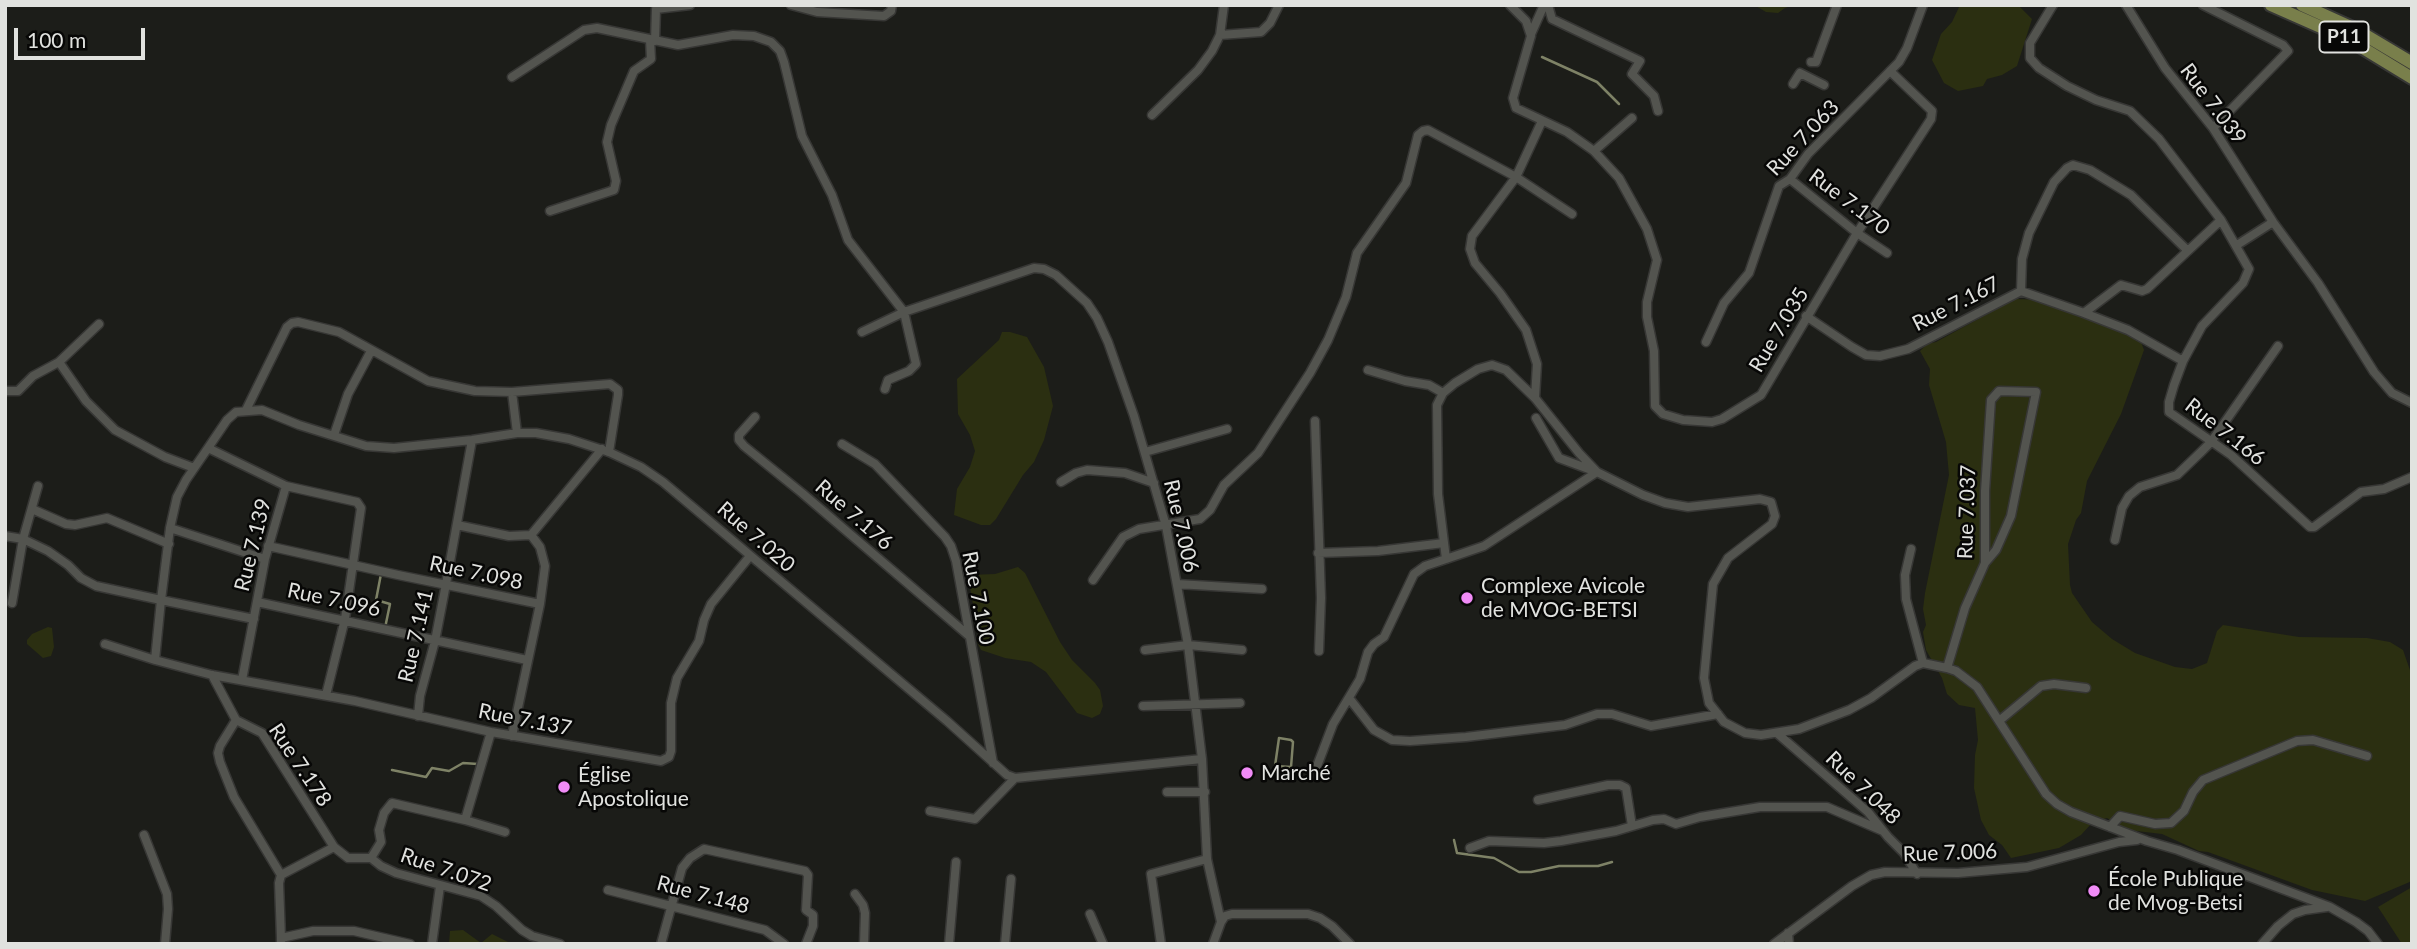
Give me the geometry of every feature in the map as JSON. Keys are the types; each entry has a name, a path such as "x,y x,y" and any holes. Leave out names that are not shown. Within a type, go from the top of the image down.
{"main road":[{"name":"P11","path":"2271,5 2348,39 2412,78"},
{"name":"P11","path":"2302,5 2355,29 2412,63"}],"street":[{"path":"550,211 614,190 616,181 607,142 611,125 634,71 651,59 655,7 690,5"},
{"path":"791,5 817,12 884,16 891,11 892,5"},
{"path":"1153,115 1212,51 1220,35 1224,5"},
{"path":"1220,35 1261,32 1270,23 1279,5"},
{"path":"1510,5 1525,22 1531,36"},
{"path":"1546,5 1549,14 1558,23 1640,61 1632,74 1654,96 1658,111"},
{"name":"Rue 7.035","path":"1546,5 1531,36 1513,98 1514,104 1516,108 1567,132 1594,151 1619,178 1643,220 1657,260 1647,302 1647,317 1654,351 1655,406 1663,414 1683,420 1712,422 1730,416 1761,395 1857,233 1933,116 1932,111 1890,71"},
{"path":"1793,84 1800,73 1814,62 1837,5"},
{"name":"Rue 7.063","path":"1706,342 1724,303 1749,272 1779,186 1790,179 1808,154 1890,71 1908,48 1923,5"},
{"name":"Rue 7.166","path":"2053,5 2030,43 2030,58 2054,79 2096,100 2133,113 2159,139 2221,220 2249,269 2243,284 2208,317 2183,361 2169,402 2169,412 2231,456 2311,527 2361,492 2384,489 2412,477"},
{"name":"Rue 7.039","path":"2126,5 2165,68 2213,128 2273,222 2318,283 2374,372 2392,393 2412,403"},
{"path":"2203,5 2288,51 2213,128"},
{"path":"512,78 584,30 597,29 678,45 733,35 754,36 771,42 780,51 802,136 832,195 848,240 904,312 916,364 909,372 888,380 885,389"},
{"path":"1800,58 1814,62"},
{"path":"1800,73 1824,85"},
{"path":"1594,151 1632,118"},
{"path":"1535,398 1537,364 1527,330 1475,263 1469,249 1472,236 1516,177 1542,121"},
{"path":"1093,580 1123,537 1139,529 1200,519 1210,510 1224,485 1258,453 1269,438 1328,340 1346,297 1353,262 1363,242 1397,199 1406,183 1418,135 1429,130 1516,177 1572,214"},
{"path":"2021,291 2022,259 2029,233 2054,181 2073,165 2091,170 2131,195 2188,251"},
{"name":"Rue 7.170","path":"1790,179 1857,233 1887,253"},
{"path":"2084,313 2121,285 2141,291 2147,289 2221,220"},
{"path":"2236,245 2273,222"},
{"name":"Rue 7.006","path":"862,332 904,312 1034,268 1056,275 1087,303 1097,318 1108,342 1145,452 1166,526 1188,645 1205,792 1204,826 1221,922"},
{"name":"Rue 7.167","path":"1806,316 1866,355 1880,356 1908,349 2021,291 2128,330 2183,361"},
{"path":"155,660 170,528 177,498 227,420 236,412 246,410 287,327 292,323 320,326 339,332 428,381 475,391 512,392 610,384 616,387 618,395 606,451 531,535 509,536 457,525"},
{"path":"5,391 18,391 33,376 59,362 99,324"},
{"path":"2115,540 2122,508 2129,496 2140,487 2177,474 2211,442 2277,346"},
{"path":"334,435 348,394 371,351"},
{"path":"59,362 86,401 115,430 165,457 194,468"},
{"path":"1446,559 1438,494 1437,405 1443,393 1478,369 1492,365 1506,370 1535,398 1597,472"},
{"path":"1368,370 1429,385 1443,393"},
{"name":"Rue 7.037","path":"1947,668 1965,608 1985,563 1996,550 2011,516 2036,392 1999,391 1991,400 1985,491 1985,563"},
{"path":"512,392 517,433"},
{"name":"Rue 7.020","path":"246,410 262,410 366,446 394,448 517,433 569,439 606,451 640,467 663,482 947,721 1007,775 1015,778"},
{"name":"Rue 7.176","path":"755,417 739,435 744,446 968,635"},
{"path":"1536,418 1559,458 1597,472 1643,495 1676,506 1729,504 1760,499 1771,502 1775,516 1772,524 1728,558 1713,584 1704,678 1709,702 1724,722 1745,733 1778,734 1799,730 1849,710 1871,698 1906,671 1923,663 1947,668 1966,677 1977,687 2046,794 2071,812 2330,907 2357,922 2378,944"},
{"path":"1315,421 1321,598 1318,651"},
{"path":"1145,452 1227,429"},
{"name":"Rue 7.141","path":"418,716 420,696 435,641 472,440"},
{"name":"Rue 7.100","path":"842,444 875,464 945,537 956,561 993,763"},
{"path":"208,447 286,486"},
{"path":"1061,482 1087,470 1125,473 1154,483"},
{"path":"1314,774 1333,724 1360,680 1368,652 1384,637 1414,574 1425,566 1484,546 1597,472"},
{"path":"12,603 23,539 38,486"},
{"name":"Rue 7.139","path":"242,680 265,559 286,486 356,502 362,512 345,619 326,695"},
{"path":"32,509 66,524 75,525 107,518 169,544"},
{"path":"170,528 265,559"},
{"path":"531,535 544,556 545,574 540,604"},
{"path":"5,536 23,539 48,551 81,578 96,586 254,619"},
{"path":"1318,553 1378,551 1444,542"},
{"name":"Rue 7.098","path":"268,546 540,604 512,736"},
{"path":"1911,549 1905,575 1906,599 1923,663"},
{"name":"Rue 7.137","path":"105,644 212,675 326,695 491,732 661,761 669,757 671,704 677,678 699,641 711,604 750,556"},
{"path":"1177,584 1262,589"},
{"name":"Rue 7.096","path":"257,602 527,660"},
{"path":"1145,650 1188,645 1242,650"},
{"name":"Rue 7.178","path":"212,675 236,720 262,733 334,847"},
{"path":"1999,721 2041,687 2054,684 2086,688"},
{"path":"1349,698 1374,730 1392,740 1410,741 1565,725 1597,714 1612,714 1651,726 1718,714"},
{"path":"1143,706 1240,703"},
{"path":"236,720 220,746 220,762 234,797 281,876"},
{"path":"491,732 465,820 505,832"},
{"name":"Rue 7.048","path":"1778,734 1868,811 1904,853 1917,873"},
{"path":"2110,827 2120,817 2155,824 2171,824 2184,811 2193,792 2203,780 2297,741 2313,740 2367,756"},
{"path":"930,811 975,819 1015,778 1202,759"},
{"path":"1538,800 1608,785 1620,785 1626,788 1632,826"},
{"path":"1167,792 1205,792"},
{"name":"Rue 7.072","path":"465,820 391,803 384,813 379,830 381,842 371,858 396,873 481,896 522,930 559,944"},
{"path":"1470,848 1489,841 1551,843 1660,819 1676,824 1700,817 1760,807 1810,806 1838,810 1883,831"},
{"path":"144,835 167,894 165,944"},
{"name":"Rue 7.006","path":"1773,944 1871,875 1885,872 1958,873 2027,867 2130,840 2147,841"},
{"path":"371,858 348,858 334,847 281,876 281,941 313,931 354,930 410,944"},
{"path":"661,944 682,868 690,858 704,849 805,871 808,875 806,910 813,915 813,926 806,944"},
{"path":"1161,944 1151,874 1208,859"},
{"path":"949,944 956,862"},
{"path":"1005,944 1011,879"},
{"path":"432,944 440,886"},
{"name":"Rue 7.148","path":"608,890 765,930 784,944"},
{"path":"855,894 865,913 864,944"},
{"path":"2262,944 2293,914 2305,909 2330,907"},
{"path":"1213,944 1225,916 1253,912 1307,914 1320,918 1350,944"},
{"path":"1090,914 1104,944"},
{"path":"1788,933 1789,944"}],"green space":[{"path":"1754,5 1794,5 1778,13 1766,12"},
{"path":"1960,5 2018,5 2032,19 2017,66 2002,75 1987,79 1983,86 1958,91 1944,83 1932,60 1941,34 1952,22"},
{"path":"2015,299 2048,300 2099,323 2122,330 2141,342 2144,350 2121,414 2087,481 2081,513 2068,544 2072,593 2092,622 2135,653 2175,667 2192,669 2207,663 2217,631 2223,625 2299,637 2367,638 2390,642 2403,650 2412,676 2412,881 2365,901 2312,890 2199,851 2162,834 2128,830 2107,818 2092,823 2081,835 2059,848 2011,858 2002,845 1989,835 1981,820 1974,788 1978,740 1975,708 1959,705 1947,694 1942,678 1926,650 1923,632 1926,625 1923,609 1925,593 1949,475 1946,442 1929,385 1930,369 1920,351 1927,344 1936,342"},
{"path":"1002,332 1027,337 1044,367 1053,406 1044,440 1034,462 996,519 990,525 981,525 954,515 957,489 970,467 975,451 970,435 958,414 957,379 999,340"},
{"path":"1018,567 1025,573 1072,660 1100,690 1103,706 1100,714 1092,718 1077,713 1046,672 1031,662 1005,658 981,650 977,642 979,638 970,575 995,574"},
{"path":"48,627 52,628 54,647 51,656 43,658 27,644 27,640 32,634"},
{"path":"2412,887 2412,944 2402,944 2378,907"},
{"path":"463,930 481,943 492,934 512,944 449,944 450,931"}],"waterway":[{"path":"1542,57 1597,82 1619,104"},
{"path":"381,574 376,600 390,604 385,628"},
{"path":"1279,738 1293,742 1291,767 1275,766 1279,738"},
{"path":"392,770 426,777 432,768 449,771 463,763 478,764"},
{"path":"1454,840 1457,853 1494,858 1519,872 1559,866 1598,866 1612,862"}],"place":[{"name":"Complexe Avicole de MVOG-BETSI","path":"1467,598"},
{"name":"Marché","path":"1247,773"},
{"name":"Église Apostolique","path":"564,787"},
{"name":"École Publique de Mvog-Betsi","path":"2094,891"}]}
